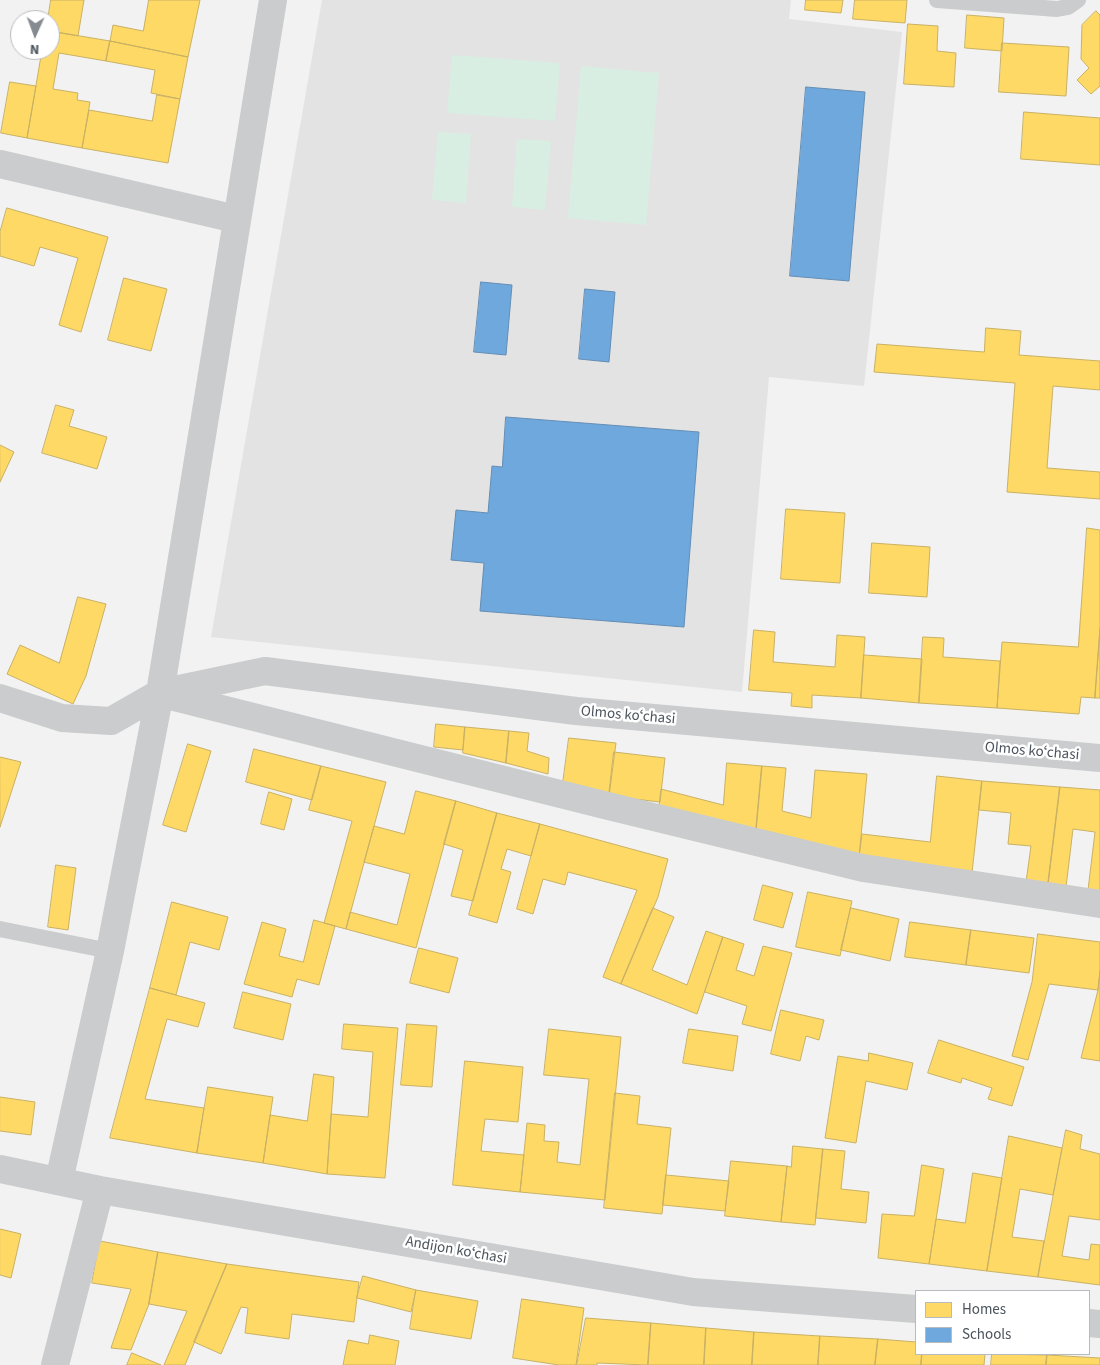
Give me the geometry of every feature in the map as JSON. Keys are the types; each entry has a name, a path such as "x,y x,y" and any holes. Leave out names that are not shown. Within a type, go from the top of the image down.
{"street":[{"path":"60,1181 110,951 160,693 273,0"},
{"path":"0,164 236,219"},
{"name":"Olmos koʻchasi","path":"0,698 62,718 111,721 160,693 266,671 576,711 1100,758"},
{"path":"160,693 594,803 863,868 1100,904"},
{"name":"Andijon koʻchasi","path":"0,1169 100,1190 693,1292 915,1310"},
{"path":"55,1365 100,1190"}],"lane":[{"path":"937,0 1057,9 1068,7 1078,0"},
{"path":"0,929 110,951"}],"shaded area":[{"path":"322,0 791,0 789,19 902,32 864,386 769,377 742,692 211,637"}],"green space":[{"path":"452,55 560,63 555,121 447,113"},
{"path":"581,66 659,73 646,225 568,218"},
{"path":"438,132 471,134 466,203 432,200"},
{"path":"517,139 551,141 545,210 512,207"}],"building: Homes":[{"path":"51,0 84,0 78,36 60,33 60,10 50,10"},
{"path":"149,0 200,0 188,57 110,41 113,25 143,31"},
{"path":"806,0 843,0 841,13 805,10"},
{"path":"855,0 907,0 905,23 853,19"},
{"path":"1096,11 1100,15 1100,86 1091,94 1077,80 1089,68 1081,59 1082,25"},
{"path":"967,15 1004,18 1002,51 965,48"},
{"path":"908,24 938,26 937,51 956,53 954,87 904,84"},
{"path":"60,33 110,41 106,61 60,53"},
{"path":"110,41 188,57 180,99 151,93 155,70 106,61"},
{"path":"1002,43 1069,47 1066,96 999,92"},
{"path":"40,60 58,60 53,89 78,93 77,100 90,102 82,148 27,138"},
{"path":"10,82 36,86 27,138 1,133"},
{"path":"157,95 180,99 168,163 82,148 89,110 152,121"},
{"path":"1024,112 1100,118 1100,165 1021,159"},
{"path":"7,208 108,237 81,332 59,325 78,258 40,247 34,266 0,256 0,232"},
{"path":"124,278 167,289 151,351 108,340"},
{"path":"986,328 1021,331 1019,355 1100,361 1100,390 1053,386 1047,468 1100,472 1100,499 1007,492 1015,383 874,372 877,344 984,352"},
{"path":"56,405 74,410 69,426 107,437 97,469 42,453"},
{"path":"0,445 14,452 0,482"},
{"path":"786,509 845,513 840,583 781,579"},
{"path":"1087,528 1100,530 1100,629 1095,698 1081,697 1079,714 997,708 1002,642 1078,647"},
{"path":"872,543 930,547 927,597 869,593"},
{"path":"78,597 106,604 86,676 73,704 7,674 20,645 59,663"},
{"path":"1100,629 1100,698 1095,698"},
{"path":"754,630 775,632 773,662 835,667 837,635 865,637 861,698 812,695 812,708 791,706 792,693 749,690"},
{"path":"923,637 944,638 943,657 1000,661 997,708 919,703"},
{"path":"864,655 922,659 919,703 861,698"},
{"path":"436,724 465,727 463,750 434,747"},
{"path":"465,727 509,731 506,763 463,753"},
{"path":"509,731 529,733 527,751 549,758 548,774 506,763"},
{"path":"569,738 616,743 609,796 563,783"},
{"path":"188,744 211,751 186,832 163,825"},
{"path":"254,749 321,766 312,800 246,782"},
{"path":"614,752 665,758 660,802 609,796"},
{"path":"0,757 21,762 0,827"},
{"path":"727,763 762,766 756,831 659,806 661,789 723,805"},
{"path":"321,766 386,782 346,929 324,923 352,821 309,810"},
{"path":"762,766 786,768 782,811 811,818 815,770 867,774 859,857 756,831"},
{"path":"937,776 982,781 972,873 859,857 862,834 930,842"},
{"path":"982,781 1060,787 1048,885 1026,882 1031,846 1008,844 1011,813 979,810"},
{"path":"1060,787 1100,790 1100,891 1088,890 1095,832 1073,829 1066,887 1048,885"},
{"path":"416,791 456,801 416,948 346,929 350,912 397,925 410,874 364,862 374,826 404,834"},
{"path":"269,792 292,799 284,830 261,824"},
{"path":"456,801 497,813 473,901 451,896 463,850 444,844"},
{"path":"497,813 540,824 531,856 507,849 501,869 511,872 497,923 469,915"},
{"path":"540,824 668,859 658,897 621,984 603,977 637,890 568,872 565,885 543,879 533,914 517,909"},
{"path":"56,865 76,868 68,930 48,927"},
{"path":"763,885 793,893 783,928 754,920"},
{"path":"808,892 852,901 840,956 796,947"},
{"path":"172,902 228,917 219,950 190,942 176,995 150,988"},
{"path":"653,908 674,917 652,970 687,985 706,931 723,937 697,1014 621,984"},
{"path":"851,908 899,919 890,961 841,950"},
{"path":"314,920 335,926 319,985 297,979 292,997 244,984 262,922 286,929 279,956 303,962"},
{"path":"910,922 971,930 966,965 905,957"},
{"path":"971,930 1034,938 1029,973 966,965"},
{"path":"1038,934 1100,942 1100,971 1098,990 1049,984 1028,1060 1012,1056 1032,982"},
{"path":"723,937 744,944 736,970 754,976 763,946 792,953 771,1031 742,1024 747,1006 705,992"},
{"path":"419,948 458,958 449,993 410,983"},
{"path":"1100,971 1100,1061 1081,1058 1098,990"},
{"path":"150,988 205,1003 198,1027 167,1019 145,1099 204,1108 197,1153 110,1138"},
{"path":"243,992 291,1004 283,1040 234,1028"},
{"path":"781,1010 824,1020 819,1040 806,1036 800,1061 771,1054"},
{"path":"344,1024 398,1028 385,1178 327,1174 331,1114 368,1117 373,1052 342,1049"},
{"path":"407,1024 437,1026 432,1087 401,1085"},
{"path":"549,1029 621,1037 605,1200 520,1192 527,1123 545,1125 544,1141 559,1142 557,1162 580,1165 589,1079 544,1075"},
{"path":"689,1029 738,1036 733,1071 683,1063"},
{"path":"939,1040 1024,1067 1012,1106 988,1099 992,1088 962,1078 961,1083 928,1073"},
{"path":"869,1053 913,1063 907,1090 866,1081 856,1143 825,1138 838,1056 868,1061"},
{"path":"465,1061 523,1067 518,1122 485,1119 481,1151 524,1155 520,1192 453,1185"},
{"path":"314,1074 334,1077 327,1174 263,1163 270,1115 307,1121"},
{"path":"208,1087 273,1097 263,1163 197,1153"},
{"path":"615,1093 640,1096 637,1124 671,1128 662,1214 604,1208"},
{"path":"0,1097 35,1102 31,1135 0,1131"},
{"path":"1066,1130 1082,1135 1080,1149 1100,1154 1100,1220 1069,1216 1062,1256 1089,1260 1091,1244 1100,1245 1100,1285 1038,1277"},
{"path":"1009,1136 1062,1148 1053,1195 1020,1189 1012,1237 1044,1241 1038,1277 987,1271"},
{"path":"793,1146 823,1149 815,1225 781,1222 787,1166 791,1167"},
{"path":"823,1149 845,1151 841,1189 869,1192 866,1223 816,1218"},
{"path":"731,1161 787,1166 781,1222 725,1216"},
{"path":"922,1165 944,1169 929,1264 878,1258 882,1214 914,1216"},
{"path":"973,1173 1002,1178 987,1271 929,1264 936,1219 965,1223"},
{"path":"666,1175 729,1181 725,1211 663,1205"},
{"path":"0,1229 21,1234 11,1278 0,1275"},
{"path":"100,1241 158,1252 149,1304 131,1350 111,1348 131,1289 92,1283"},
{"path":"158,1252 227,1264 185,1365 164,1365 187,1311 149,1304"},
{"path":"227,1264 359,1282 354,1322 292,1314 289,1339 245,1333 248,1308 241,1307 221,1354 194,1342"},
{"path":"363,1276 416,1290 411,1312 357,1298"},
{"path":"416,1290 478,1301 471,1339 410,1329"},
{"path":"522,1299 584,1308 576,1365 559,1365 513,1358"},
{"path":"586,1318 651,1323 648,1365 597,1363 597,1365 577,1365"},
{"path":"651,1323 706,1328 704,1365 648,1365"},
{"path":"706,1328 754,1332 752,1365 704,1365"},
{"path":"754,1332 820,1336 818,1365 752,1365"},
{"path":"370,1335 399,1341 395,1365 343,1365 348,1340 368,1344"},
{"path":"820,1336 878,1339 875,1365 818,1365"},
{"path":"878,1339 915,1342 915,1355 922,1355 921,1365 875,1365"},
{"path":"132,1353 161,1365 127,1365"},
{"path":"922,1355 985,1355 984,1365 921,1365"},
{"path":"992,1355 1047,1355 1046,1365 991,1365"},
{"path":"1047,1355 1100,1358 1100,1365 1046,1365"}],"building: Schools":[{"path":"806,87 865,92 849,281 790,276"},
{"path":"481,282 512,285 506,355 474,352"},
{"path":"585,289 615,292 609,362 579,359"},
{"path":"506,417 699,432 684,627 480,611 484,563 451,560 456,510 488,513 492,466 502,467"}]}
